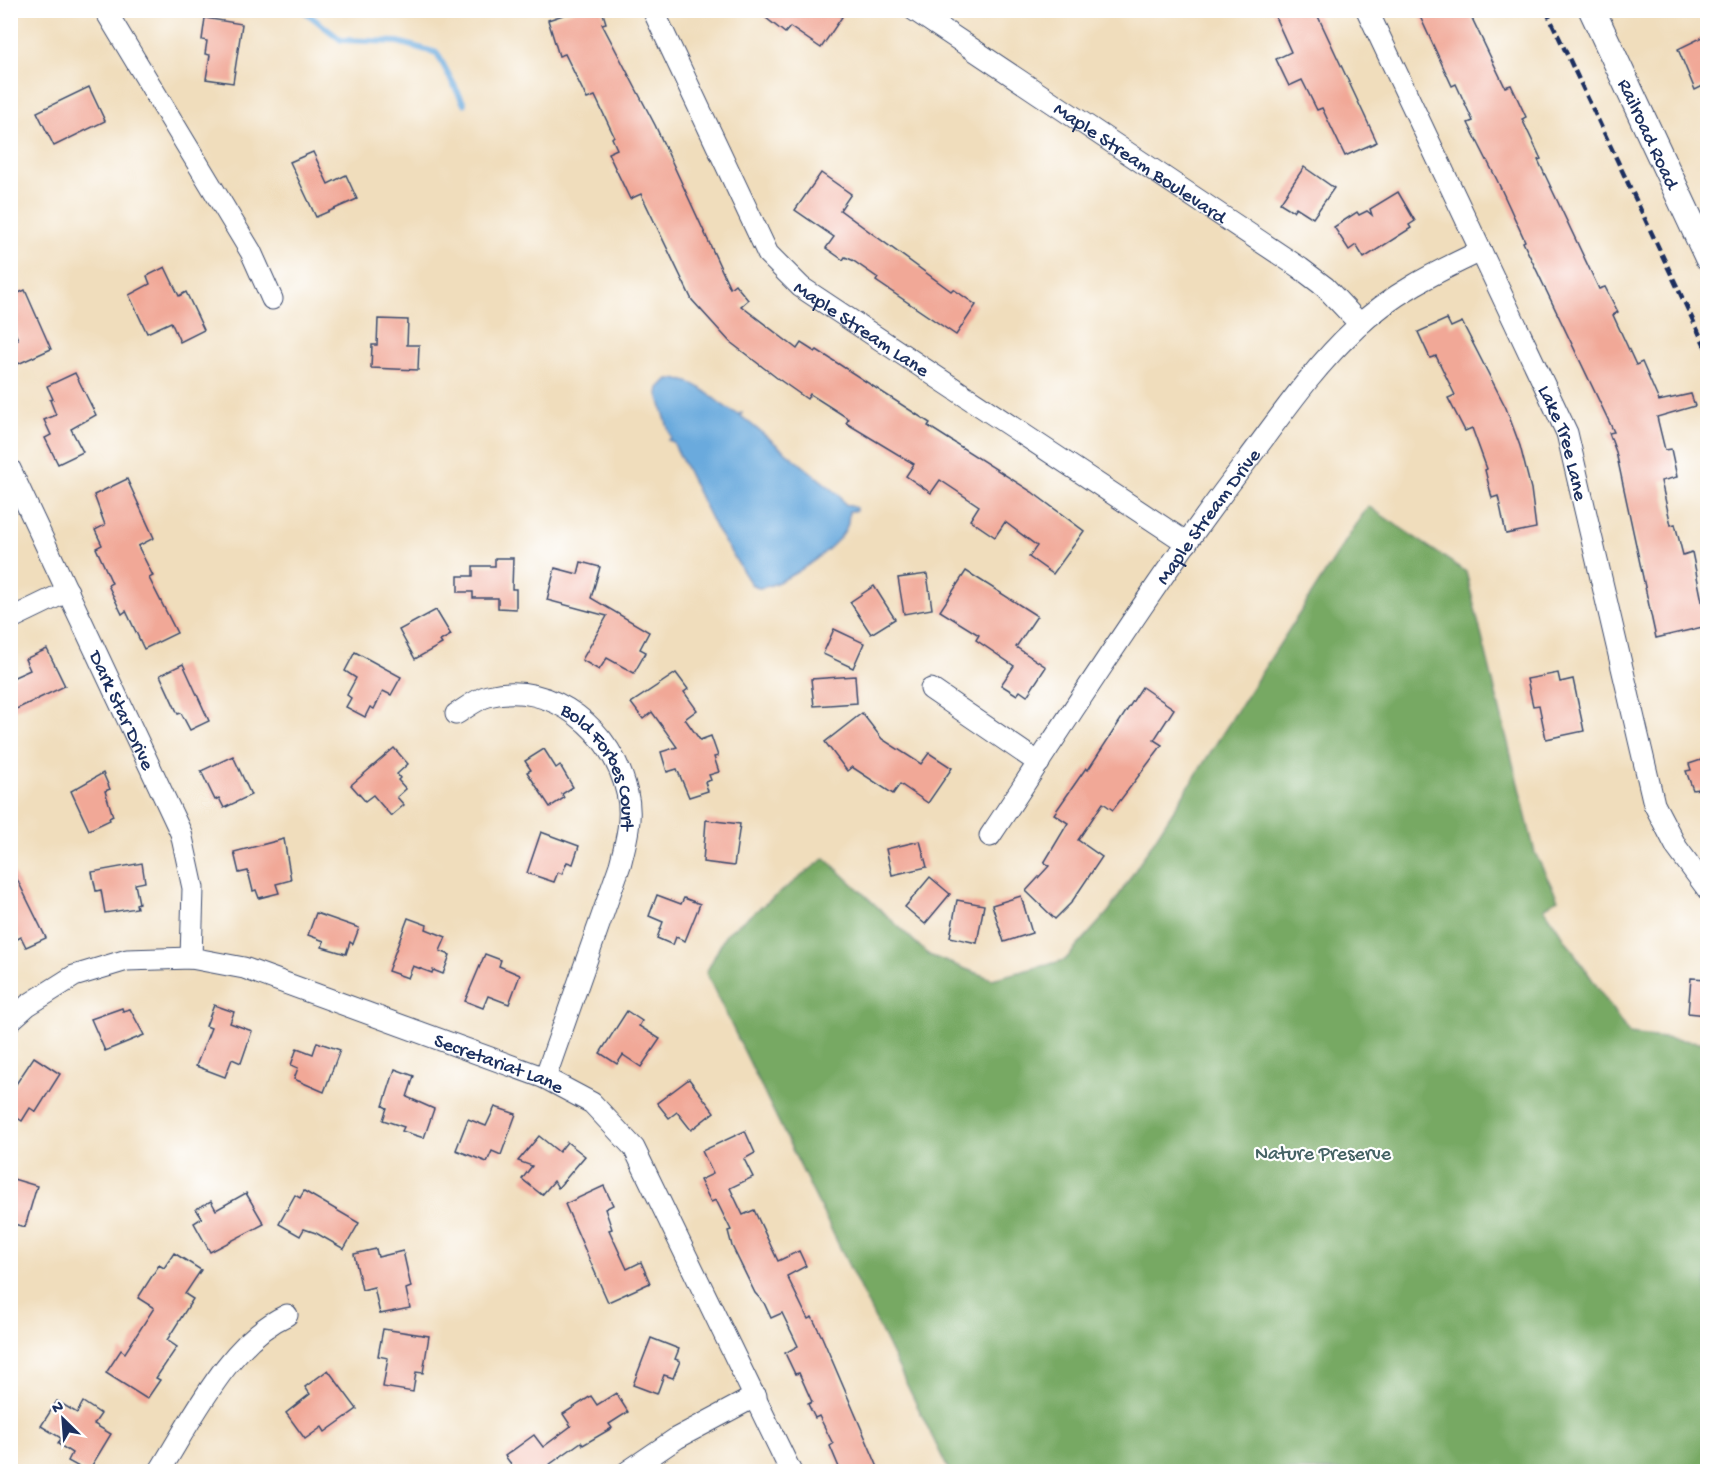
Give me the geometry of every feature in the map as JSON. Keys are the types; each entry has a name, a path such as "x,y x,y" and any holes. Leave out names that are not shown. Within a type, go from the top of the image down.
{"street":[{"path":"105,10 251,252 272,299"},
{"name":"Maple Stream Lane","path":"653,10 768,254 801,287 1186,543"},
{"name":"Maple Stream Boulevard","path":"914,10 1300,268 1325,286 1360,324"},
{"name":"Lake Tree Lane","path":"1367,10 1567,433 1654,804 1677,848 1707,890"},
{"name":"Railroad Road","path":"1592,10 1707,258"},
{"name":"Maple Stream Drive","path":"990,836 1186,543 1298,393 1360,324 1410,287 1481,251"},
{"name":"Dark Star Drive","path":"10,470 181,832 193,888 191,958"},
{"path":"10,619 68,591"},
{"path":"931,689 1039,763"},
{"name":"Bold Forbes Court","path":"456,714 487,696 522,692 556,702 594,728 615,759 628,794 629,830 620,865 545,1078"},
{"name":"Secretariat Lane","path":"10,1022 28,1005 74,976 127,960 191,958 244,968 545,1078 592,1103 634,1148 791,1472"},
{"path":"159,1472 229,1363 270,1323 287,1316"},
{"path":"627,1472 676,1438 756,1396"}],"green space":[{"name":"Nature Preserve","path":"1368,506 1466,572 1535,853 1558,899 1544,908 1629,1034 1707,1043 1707,1471 949,1471 706,973 726,934 825,858 929,955 992,979 1065,960 1109,911"}],"water":[{"path":"668,379 680,380 699,387 728,409 738,414 742,413 741,416 838,494 845,504 856,508 856,511 849,511 847,526 833,545 808,565 780,581 758,588 751,584 716,529 673,442 668,440 671,438 658,394 659,388"}],"building":[{"path":"578,10 602,10 606,23 602,24 655,125 730,288 735,284 748,300 741,306 797,349 801,343 815,352 817,350 930,423 928,426 1032,492 1084,531 1053,574 1029,557 1037,546 1005,522 995,537 970,520 979,506 940,480 931,493 906,476 914,464 846,423 849,419 810,394 807,399 777,378 730,342 692,300 641,194 630,199 608,153 617,149 612,138 614,136 595,96 587,99 565,54 559,56 548,20"},
{"path":"756,10 833,10 842,17 821,48 790,27 785,33"},
{"path":"1272,10 1315,10 1377,142 1345,156 1322,108 1317,110 1302,80 1289,86 1276,59 1291,52"},
{"path":"1417,10 1468,10 1505,87 1511,85 1526,117 1522,119 1541,159 1538,160 1599,289 1605,287 1618,312 1613,315 1636,365 1642,362 1659,401 1691,394 1695,406 1657,417 1665,450 1671,449 1677,477 1661,481 1671,525 1675,524 1683,555 1692,552 1707,626 1656,638 1616,452 1609,433 1614,432 1523,242 1525,241 1497,180 1468,123 1473,121 1456,84 1452,86"},
{"path":"205,18 242,24 233,83 206,79 210,55 205,54 207,41 202,40"},
{"path":"1707,35 1707,84 1695,90 1678,49"},
{"path":"89,87 105,121 54,146 37,112"},
{"path":"313,152 328,184 346,175 357,199 316,217 290,162"},
{"path":"1304,167 1334,188 1313,218 1296,207 1293,211 1280,203"},
{"path":"821,173 851,194 840,210 951,291 953,289 976,305 956,335 876,281 878,278 852,260 845,257 843,260 826,248 834,237 795,210"},
{"path":"1398,192 1415,221 1409,225 1411,228 1364,258 1356,245 1349,250 1334,227 1357,212 1359,215 1367,211 1372,215 1370,209"},
{"path":"165,267 179,296 186,292 204,330 180,342 171,322 147,333 129,295 150,284 147,276"},
{"path":"25,290 51,349 18,364 10,348 10,342 18,339 10,323 10,297"},
{"path":"378,319 408,320 407,345 419,345 418,370 371,368 372,345 377,345"},
{"path":"1447,319 1451,327 1462,322 1506,408 1520,446 1531,489 1536,528 1506,534 1498,496 1492,498 1485,470 1487,469 1472,428 1465,431 1448,398 1455,395 1436,356 1430,358 1418,332"},
{"path":"75,373 96,415 71,429 83,452 58,464 45,438 51,435 44,420 56,415 50,400 53,399 47,386"},
{"path":"127,479 154,538 138,546 153,576 149,578 177,633 144,649 126,611 122,614 108,585 112,583 96,548 102,545 95,530 105,525 94,495"},
{"path":"495,558 513,558 512,589 516,589 516,609 498,608 498,598 473,598 473,592 458,592 458,576 473,576 473,566 495,566"},
{"path":"581,562 600,567 591,598 649,632 640,649 646,652 634,673 607,658 599,670 582,660 607,616 547,600 555,568 578,574"},
{"path":"966,571 1037,616 1016,647 1046,667 1027,696 1020,691 1017,695 1001,685 1014,666 976,640 979,635 940,611"},
{"path":"927,574 932,609 904,614 898,578"},
{"path":"874,586 895,619 871,634 850,602"},
{"path":"436,610 451,635 440,641 442,644 415,659 399,630"},
{"path":"834,629 864,643 853,668 823,654"},
{"path":"47,649 65,686 10,712 10,679 30,670 25,659"},
{"path":"355,652 401,677 391,695 383,691 374,709 370,707 365,717 346,707 351,698 347,695 356,678 345,671"},
{"path":"183,664 209,721 190,730 181,713 178,714 160,675"},
{"path":"676,673 688,689 684,692 697,710 685,719 700,740 711,736 718,756 714,757 719,772 709,775 711,780 705,782 708,791 689,797 677,769 667,772 661,752 677,747 652,712 643,719 631,703"},
{"path":"1558,673 1560,682 1573,679 1584,731 1546,739 1539,705 1533,706 1527,679"},
{"path":"855,676 857,703 814,706 811,679"},
{"path":"1142,687 1174,709 1154,740 1162,745 1113,810 1103,803 1078,840 1102,857 1071,903 1055,919 1026,891 1049,866 1044,863 1068,823 1054,814 1086,768 1088,770"},
{"path":"862,713 882,739 921,764 929,753 952,768 928,803 900,784 893,794 852,767 847,771 825,742"},
{"path":"394,748 408,764 397,774 400,778 398,780 406,789 397,797 404,805 391,816 373,795 365,801 351,785"},
{"path":"544,749 556,768 560,765 573,787 562,794 564,798 550,807 527,772 531,770 525,761"},
{"path":"233,756 251,795 224,808 219,798 215,800 201,771"},
{"path":"1707,758 1706,809 1698,789 1693,790 1686,771 1691,770 1689,764"},
{"path":"103,773 110,789 105,791 113,816 109,818 110,820 89,830 71,791"},
{"path":"706,820 740,824 734,866 703,862"},
{"path":"541,832 579,846 573,864 567,862 562,874 558,872 554,882 527,873"},
{"path":"284,839 291,880 276,884 279,893 259,898 256,890 253,891 248,871 239,873 234,852"},
{"path":"920,841 927,867 892,875 886,849"},
{"path":"142,863 145,882 135,884 139,903 136,904 137,908 105,913 101,890 96,891 92,872"},
{"path":"10,865 46,938 26,947 21,937 10,943"},
{"path":"930,877 950,894 925,924 905,907"},
{"path":"657,895 681,904 684,898 700,904 685,941 676,937 673,945 657,938 663,922 649,916"},
{"path":"1021,896 1032,933 1004,942 992,905"},
{"path":"957,900 984,905 977,943 950,937"},
{"path":"316,913 359,928 346,954 322,947 324,941 308,935"},
{"path":"408,918 427,925 426,929 446,937 440,951 450,955 443,974 433,970 432,973 413,966 408,978 388,971"},
{"path":"485,954 501,960 499,966 520,975 509,1004 488,996 483,1008 465,1001"},
{"path":"1691,978 1707,979 1707,1015 1688,1013"},
{"path":"214,1005 234,1012 230,1023 252,1031 241,1063 232,1059 225,1077 196,1066 211,1028 206,1026"},
{"path":"122,1008 123,1011 130,1009 144,1035 105,1051 91,1019"},
{"path":"627,1011 642,1021 639,1026 660,1039 641,1067 623,1055 617,1064 600,1053"},
{"path":"317,1042 340,1050 324,1092 294,1079 298,1068 291,1065 297,1048 313,1054"},
{"path":"34,1057 60,1074 36,1112 30,1108 22,1121 10,1113 10,1093"},
{"path":"395,1069 414,1076 407,1097 434,1109 424,1138 402,1131 404,1127 383,1120 387,1108 383,1106"},
{"path":"689,1079 714,1112 691,1130 677,1112 669,1118 657,1103"},
{"path":"495,1107 516,1114 501,1155 492,1151 487,1162 456,1150 468,1119 486,1126"},
{"path":"745,1131 755,1153 744,1159 753,1177 730,1188 743,1215 754,1210 778,1261 799,1251 806,1266 787,1276 808,1319 812,1317 822,1337 880,1472 841,1472 830,1446 833,1444 819,1416 815,1418 808,1404 812,1402 799,1373 795,1374 785,1353 798,1346 782,1313 771,1318 764,1303 755,1293 732,1246 728,1231 731,1230 716,1200 711,1202 700,1180 713,1174 702,1151"},
{"path":"539,1136 559,1152 567,1142 585,1156 558,1188 554,1181 542,1195 522,1179 532,1166 518,1161"},
{"path":"10,1178 37,1186 25,1227 10,1223"},
{"path":"604,1186 613,1205 605,1209 612,1229 609,1230 627,1269 641,1262 650,1283 608,1302 565,1204"},
{"path":"304,1191 359,1223 344,1249 316,1233 304,1229 300,1236 279,1224 295,1195 300,1198"},
{"path":"246,1193 264,1224 210,1252 194,1223 202,1218 196,1209 211,1201 216,1210"},
{"path":"376,1249 378,1257 403,1251 411,1287 406,1289 410,1308 380,1314 374,1287 362,1290 354,1254"},
{"path":"174,1253 201,1270 185,1294 193,1299 167,1340 177,1347 156,1378 160,1380 147,1399 106,1373 121,1350 125,1353 154,1308 138,1298 159,1265 164,1268"},
{"path":"383,1329 429,1336 423,1373 416,1372 413,1392 383,1387 388,1358 378,1356"},
{"path":"651,1338 679,1349 675,1359 680,1361 673,1378 664,1375 657,1394 633,1385"},
{"path":"328,1370 357,1409 325,1432 322,1427 305,1439 286,1413 310,1394 305,1387"},
{"path":"616,1393 628,1412 609,1424 612,1428 583,1445 581,1442 539,1472 517,1472 505,1456 534,1435 543,1447 571,1426 563,1414 591,1396 597,1405"},
{"path":"57,1401 77,1413 83,1402 101,1414 94,1424 111,1434 88,1472 68,1461 72,1453 58,1444 61,1438 41,1426"}],"waterway":[{"path":"303,10 341,40 398,42 437,53 464,104"}],"railway":[{"path":"1546,10 1708,352"}]}
